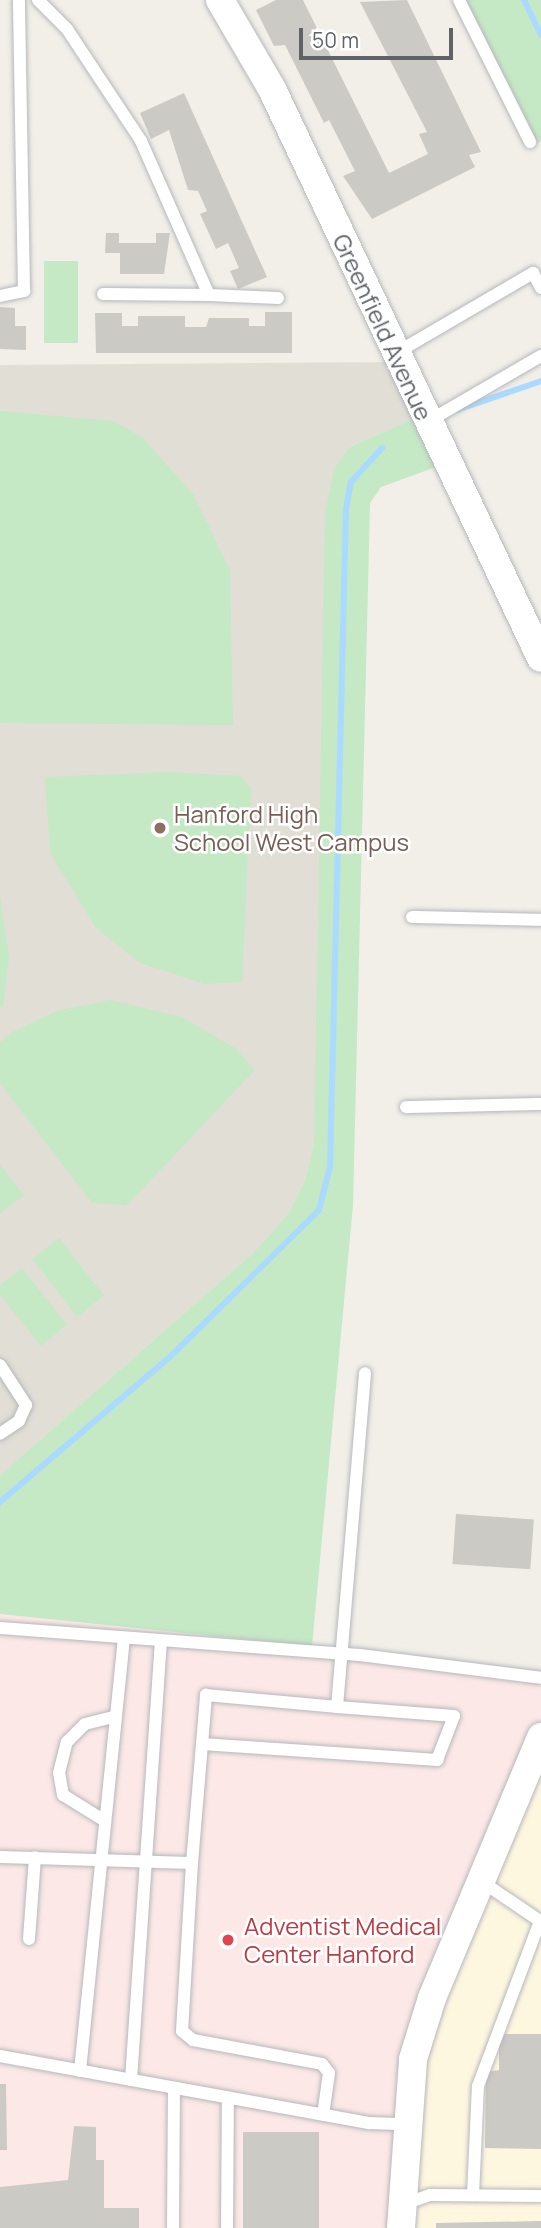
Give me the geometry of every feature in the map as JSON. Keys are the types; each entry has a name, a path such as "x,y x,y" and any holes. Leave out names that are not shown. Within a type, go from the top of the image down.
{"street":[{"name":"Greenfield Avenue","path":"220,0 272,89 427,422 541,658"},
{"path":"401,2216 404,2123 413,2059 432,1998 481,1881 535,1769 541,1737"}],"lane":[{"path":"0,296 24,291 19,0"},
{"path":"38,0 67,29 141,141 209,295"},
{"path":"459,0 530,142"},
{"path":"395,353 533,273 541,288"},
{"path":"103,294 278,298"},
{"path":"427,422 541,356"},
{"path":"412,917 541,920"},
{"path":"406,1107 541,1104"},
{"path":"0,1365 26,1405 19,1421 0,1434"},
{"path":"337,1707 338,1653 360,1488 365,1373"},
{"path":"0,1628 338,1653 541,1678"},
{"path":"80,2071 124,1638"},
{"path":"131,2080 161,1641"},
{"path":"202,1744 437,1760 454,1716 206,1695 192,1863 182,2031 193,2040 322,2064 329,2073 323,2115"},
{"path":"105,1821 63,1795 59,1773 67,1742 85,1724 116,1716"},
{"path":"0,1857 192,1863"},
{"path":"29,1939 35,1857"},
{"path":"473,2195 478,2086 540,1921 481,1881"},
{"path":"0,2056 323,2115 404,2123"},
{"path":"173,2228 174,2088"},
{"path":"227,2228 228,2098"},
{"path":"401,2216 430,2195 541,2196"}],"shaded area":[{"name":"Hanford High School West Campus","path":"399,362 424,414 350,447 314,1143 305,1180 288,1214 254,1252 0,1475 0,365"},
{"name":"Adventist Medical Center Hanford","path":"0,1614 541,1670 541,1737 432,1998 401,2228 0,2228"},
{"path":"541,1737 541,2228 401,2228 413,2059"}],"green space":[{"path":"463,0 541,0 541,141 536,144"},
{"path":"44,261 78,261 78,343 44,343"},
{"path":"0,411 114,421 143,438 193,494 230,570 233,725 0,723"},
{"path":"424,414 447,463 381,487 370,503 353,1205 312,1646 0,1614 0,1475 254,1252 288,1214 305,1180 314,1143 325,513 334,469 350,447"},
{"path":"169,772 240,776 251,788 242,982 205,984 140,963 96,928 50,853 45,777"},
{"path":"0,895 9,957 3,1007 0,1007"},
{"path":"110,1000 182,1017 235,1048 255,1070 127,1205 92,1203 0,1083 0,1042 11,1033 56,1011"},
{"path":"0,1165 24,1195 0,1214"},
{"path":"59,1238 104,1296 77,1316 32,1259"},
{"path":"22,1268 67,1325 41,1346 0,1295 0,1285"}],"building":[{"path":"276,0 303,0 389,173 428,154 419,134 427,132 360,2 407,0 481,152 469,155 475,167 372,219 343,176 355,171 329,120 324,123 285,45 274,46 256,10"},
{"path":"184,93 267,277 238,289 230,271 239,268 228,243 216,249 200,214 207,211 198,191 188,190 169,130 151,139 140,113"},
{"path":"106,233 119,233 119,243 156,243 156,233 170,233 164,274 120,274 120,253 105,253"},
{"path":"0,307 15,308 15,326 26,326 26,350 0,349"},
{"path":"265,312 292,312 292,353 96,353 95,313 122,313 122,326 138,326 138,316 185,316 185,327 206,327 209,318 249,318 249,326 265,326"},
{"path":"456,1514 534,1519 530,1569 453,1564"},
{"path":"499,2034 541,2034 541,2149 485,2148 486,2072 499,2070"},
{"path":"0,2084 6,2084 7,2150 0,2150"},
{"path":"74,2126 96,2127 96,2160 104,2160 104,2208 139,2208 139,2228 0,2228 0,2187 68,2180"},
{"path":"243,2132 319,2132 319,2228 243,2228"},
{"path":"541,2221 541,2228 436,2228 436,2223"}],"waterway":[{"path":"524,0 541,35"},
{"path":"457,410 541,381"},
{"path":"0,1502 172,1355 319,1210 330,1167 346,509 351,482 382,448"}],"place":[{"name":"Hanford High School West Campus","path":"160,828"},
{"name":"Adventist Medical Center Hanford","path":"228,1940"}]}
